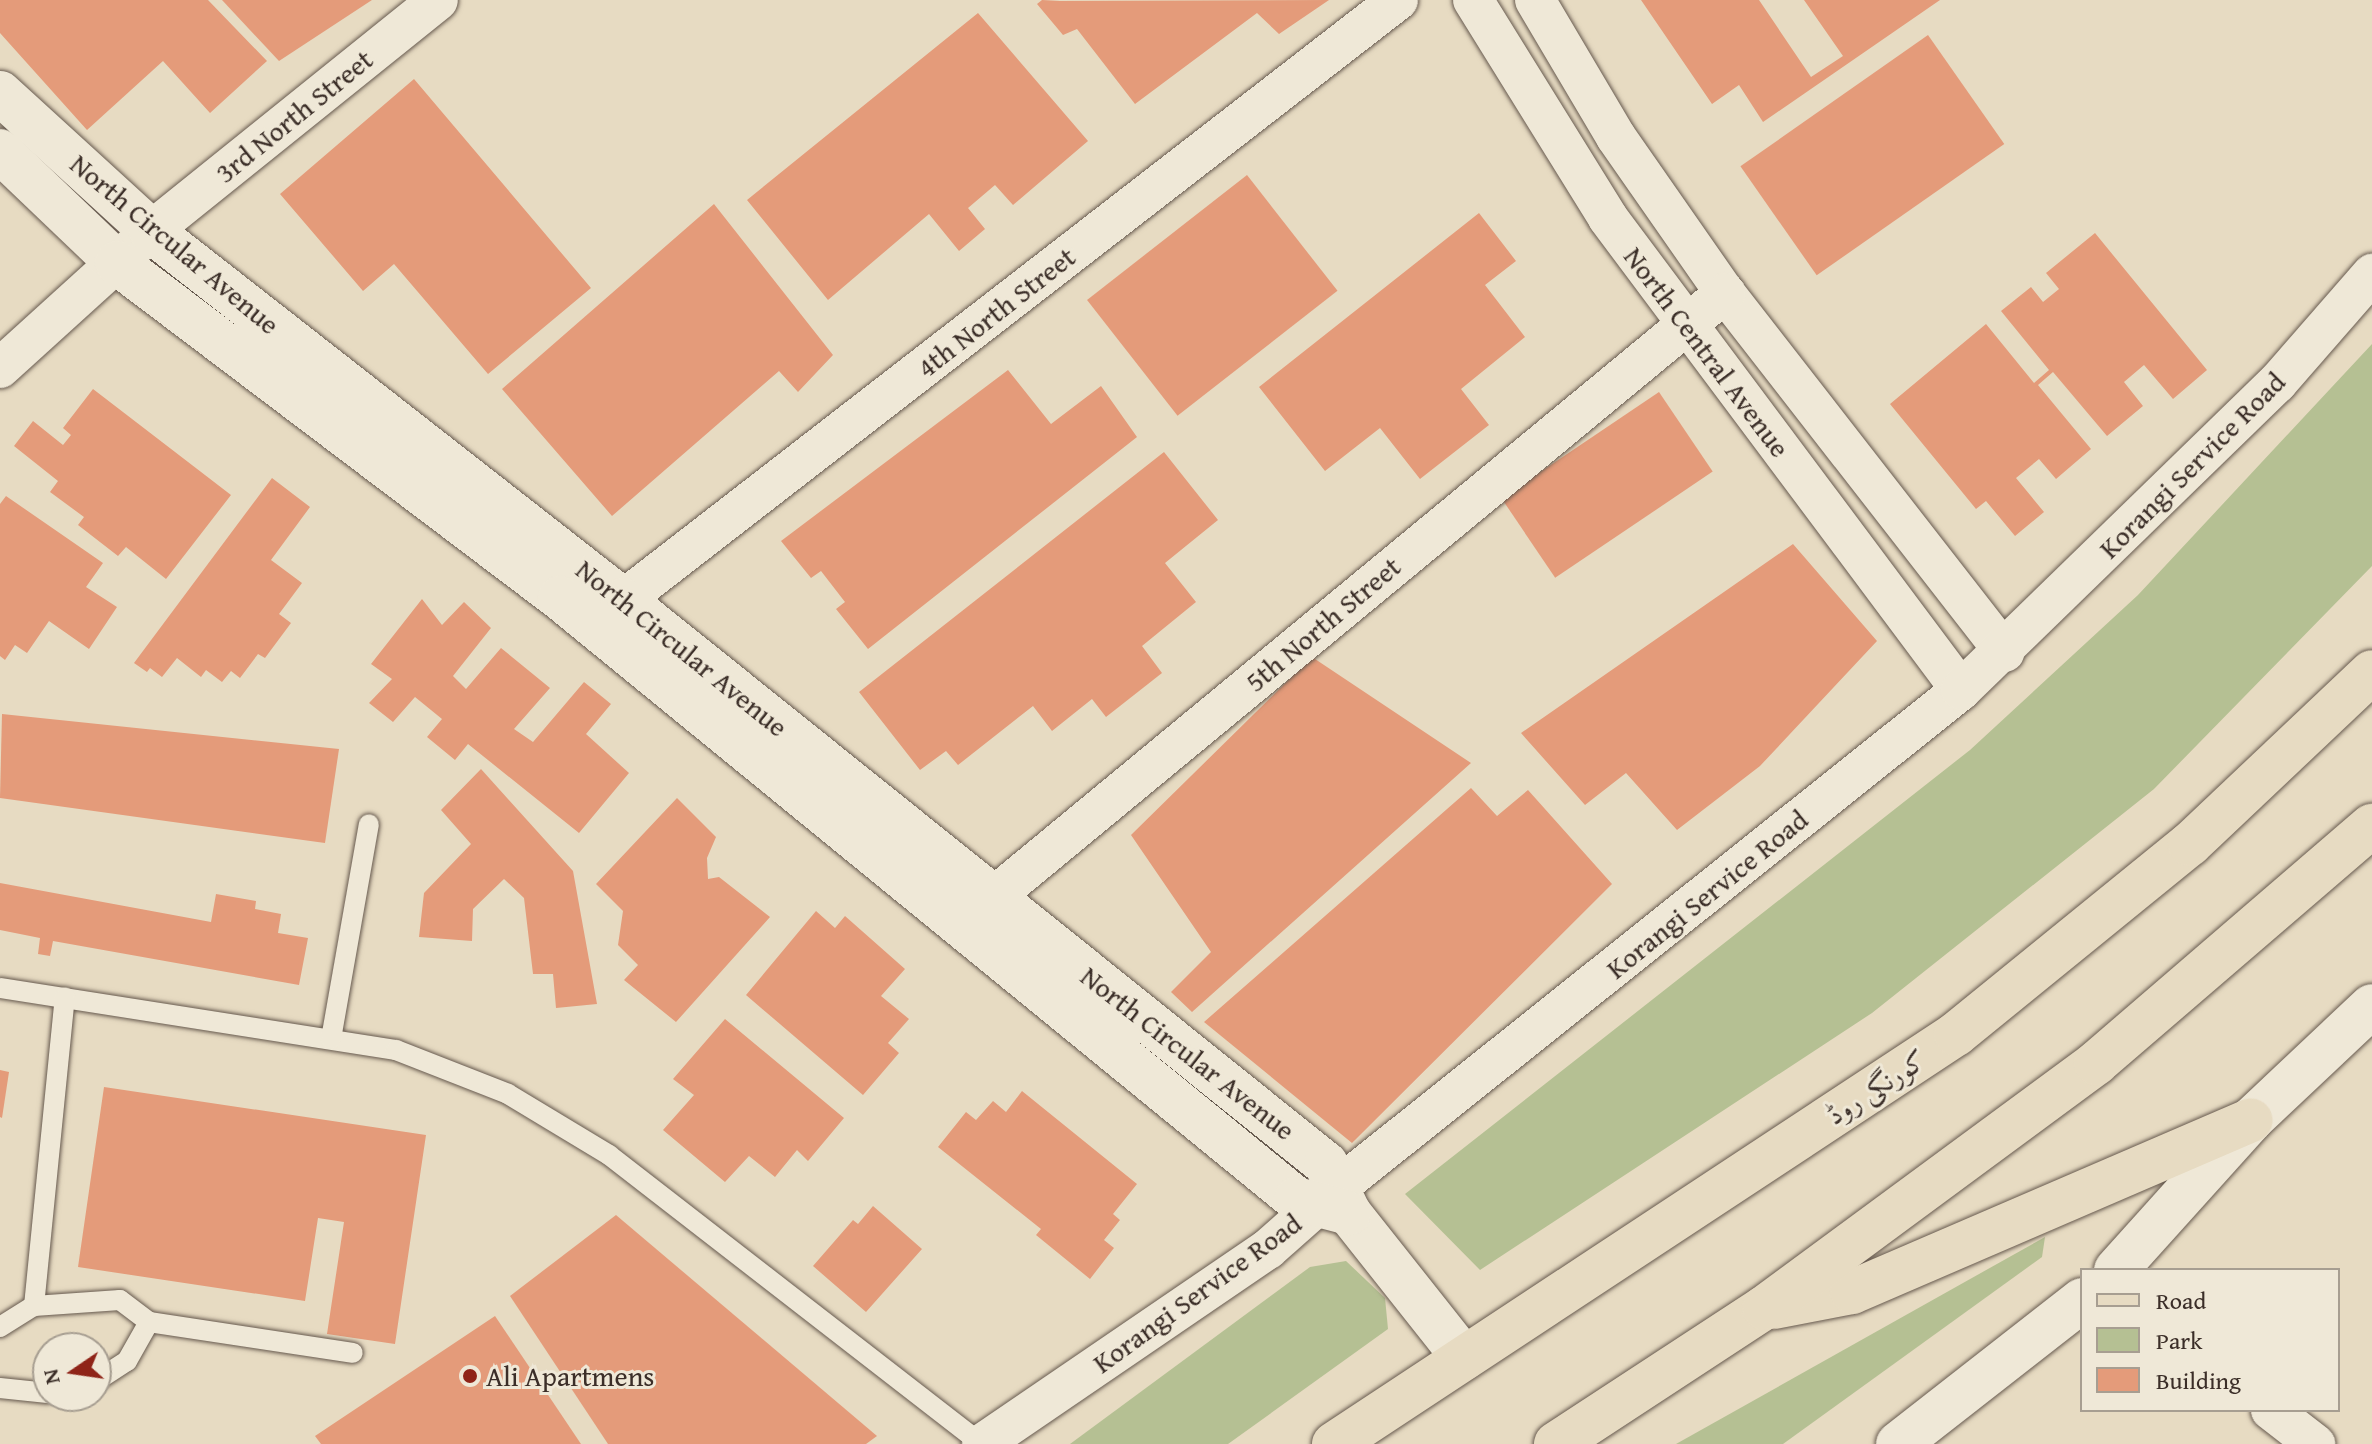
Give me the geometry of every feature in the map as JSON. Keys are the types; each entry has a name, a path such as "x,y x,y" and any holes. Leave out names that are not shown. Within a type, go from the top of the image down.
{"main road":[{"name":"کورنگی روڈ","path":"1334,1444 1956,1034 2190,844 2372,672"},
{"path":"1556,1444 1764,1308 2096,1063 2372,826"},
{"path":"1764,1308 1852,1292 2251,1120"}],"street":[{"name":"3rd North Street","path":"117,263 151,231 438,0"},
{"name":"4th North Street","path":"610,614 1398,0"},
{"name":"North Central Avenue","path":"1473,0 1608,218 1961,690"},
{"name":"North Central Avenue","path":"1535,0 1616,137 1725,293 2004,652"},
{"name":"North Circular Avenue","path":"0,93 151,231 610,614 976,911 1296,1199 1334,1202 1464,1358"},
{"name":"North Circular Avenue","path":"0,151 117,263 610,614"},
{"path":"0,368 117,263"},
{"name":"Korangi Service Road","path":"982,1444 1334,1202 1961,690 2004,652 2277,383 2372,274"},
{"name":"5th North Street","path":"976,911 1725,293"},
{"path":"2118,1268 2251,1120 2372,1006"},
{"path":"1898,1444 2080,1302"},
{"path":"2274,1412 2315,1444"}],"lane":[{"path":"331,1039 369,824"},
{"path":"0,988 396,1050 508,1094 609,1155 982,1444"},
{"path":"34,1306 65,998"},
{"path":"0,1327 34,1306 120,1300 149,1322 353,1353"},
{"path":"112,1371 127,1361 149,1322"},
{"path":"0,1388 32,1391"}],"green space":[{"path":"2372,344 2372,566 2154,789 1872,1013 1480,1270 1405,1194 1970,750 2138,595"},
{"path":"2045,1237 2042,1257 1783,1444 1676,1444"},
{"path":"1346,1261 1385,1298 1388,1329 1228,1444 1070,1444 1310,1267"}],"building":[{"path":"0,0 208,0 267,61 210,113 163,61 87,130 0,33"},
{"path":"222,0 372,0 279,61"},
{"path":"1042,0 1329,0 1279,34 1257,13 1135,104 1077,29 1063,35 1037,4"},
{"path":"1641,0 1759,0 1811,77 1843,56 1804,0 1940,0 1763,122 1739,85 1712,104"},
{"path":"978,13 1088,141 1013,205 995,185 968,208 985,229 959,251 929,214 828,300 747,200"},
{"path":"1928,35 2004,144 1817,275 1740,166"},
{"path":"414,79 591,288 488,374 394,264 363,291 280,194"},
{"path":"1247,175 1338,291 1178,416 1087,300"},
{"path":"714,204 833,355 798,392 779,371 612,516 502,389"},
{"path":"1479,213 1516,261 1485,285 1525,337 1461,389 1489,425 1420,479 1380,428 1325,471 1259,387"},
{"path":"2095,233 2207,370 2173,399 2144,365 2124,382 2143,406 2107,436 2053,372 2038,385 2091,449 2056,479 2039,459 2016,478 2044,512 2015,536 1986,501 1976,509 1890,404 1986,324 2034,383 2049,370 2001,311 2031,287 2043,302 2059,289 2046,273"},
{"path":"1008,370 1051,424 1101,386 1137,437 868,649 836,609 845,602 821,571 811,578 781,541"},
{"path":"93,389 231,495 166,579 126,547 118,556 78,525 84,517 50,492 58,481 14,446 33,421 63,445 71,435 63,428"},
{"path":"1659,392 1713,472 1555,578 1501,498"},
{"path":"1164,452 1218,520 1165,563 1196,602 1142,646 1162,673 1106,717 1092,699 1052,731 1033,706 958,765 946,751 920,770 859,692"},
{"path":"272,478 310,507 271,560 302,583 279,614 291,623 265,658 258,654 240,678 231,671 222,682 206,670 201,677 177,658 162,677 150,668 147,672 134,663"},
{"path":"6,496 103,563 86,587 117,607 89,649 49,621 27,653 15,645 5,660 0,656 0,504"},
{"path":"1793,544 1877,641 1760,766 1677,830 1626,773 1585,805 1521,733"},
{"path":"422,599 442,625 464,602 491,628 453,676 466,689 501,648 550,688 514,729 533,742 584,682 611,704 586,734 629,773 579,833 468,744 455,760 427,737 442,719 415,697 393,722 369,703 392,679 371,664"},
{"path":"1312,657 1471,763 1192,1012 1171,992 1211,952 1131,835"},
{"path":"2,714 339,749 325,843 0,798"},
{"path":"481,769 573,871 597,1004 556,1008 553,974 533,974 524,898 504,879 473,909 472,941 419,937 424,893 471,844 441,810"},
{"path":"1471,788 1497,816 1528,790 1612,884 1352,1143 1204,1022"},
{"path":"677,798 716,837 707,858 708,879 719,877 770,917 676,1022 624,980 638,965 618,945 623,911 596,884"},
{"path":"0,883 211,922 216,894 256,901 255,909 281,914 278,933 308,938 299,985 53,941 50,956 38,954 40,938 0,930"},
{"path":"816,911 835,928 845,916 905,969 881,996 909,1019 888,1043 899,1053 863,1095 746,995"},
{"path":"725,1019 844,1118 808,1161 797,1150 775,1177 749,1156 725,1182 663,1130 694,1095 673,1079"},
{"path":"0,1070 9,1072 2,1118 0,1117"},
{"path":"104,1087 426,1135 395,1344 327,1334 344,1222 318,1218 305,1301 78,1267"},
{"path":"1022,1091 1137,1184 1113,1214 1120,1220 1104,1240 1114,1248 1090,1279 1036,1235 1041,1229 938,1147 966,1112 976,1120 993,1101 1006,1112"},
{"path":"873,1206 922,1249 866,1312 813,1266 853,1220 858,1224"},
{"path":"616,1215 877,1436 866,1444 608,1444 510,1296"},
{"name":"Ali Apartmens","path":"495,1316 581,1444 321,1444 315,1436"}],"place":[{"name":"Ali Apartmens","path":"470,1376"}]}
